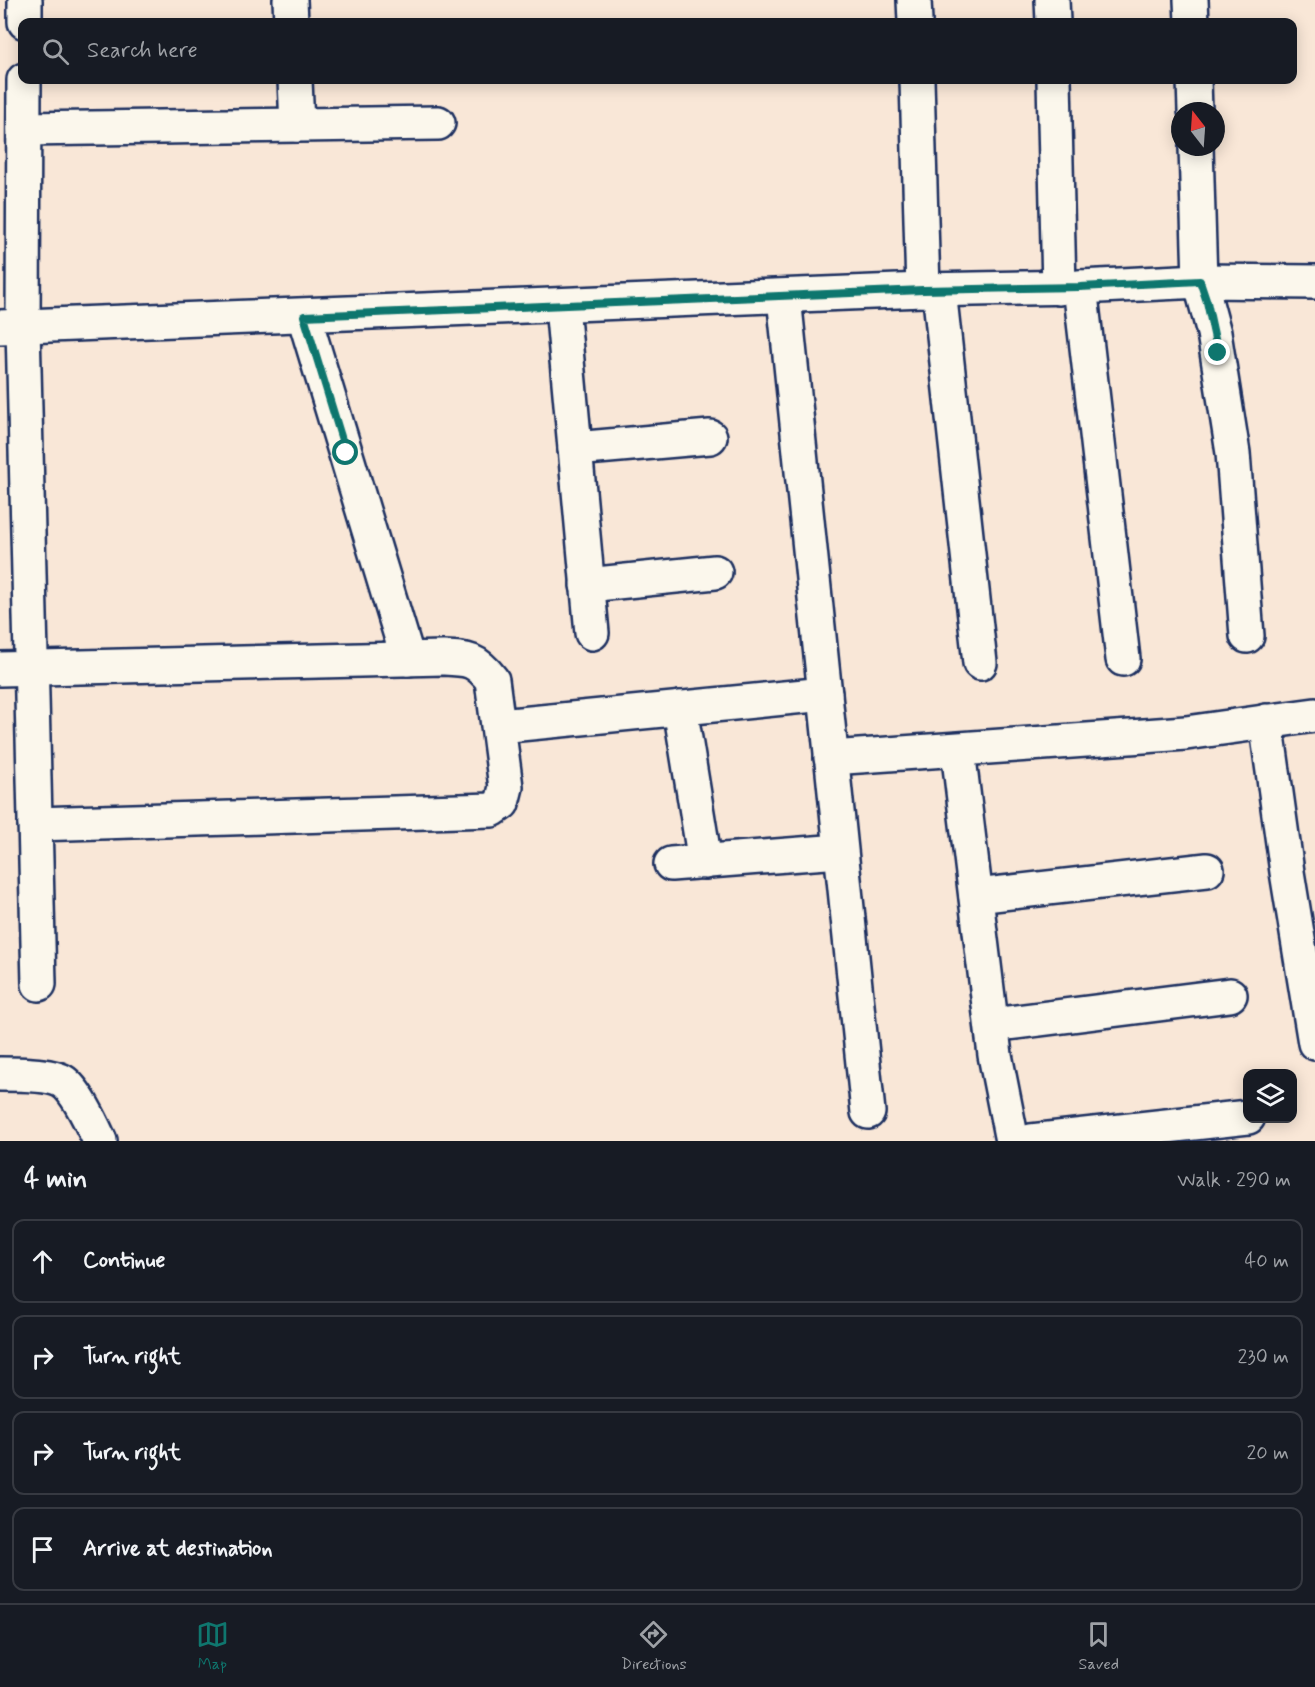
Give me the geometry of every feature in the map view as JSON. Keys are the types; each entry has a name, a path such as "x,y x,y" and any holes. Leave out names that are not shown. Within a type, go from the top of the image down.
{"street":[{"path":"25,0 25,18"},
{"path":"290,0 291,18"},
{"path":"914,0 915,18"},
{"path":"1052,0 1053,18"},
{"path":"1191,0 1192,18"},
{"path":"24,84 24,129 11,327 16,668 35,824 39,984"},
{"path":"295,84 297,125"},
{"path":"917,84 931,290 980,663"},
{"path":"1054,84 1069,287 1123,659"},
{"path":"1194,84 1195,102"},
{"path":"24,129 438,123"},
{"path":"1196,156 1200,281 1214,333 1233,453 1247,636"},
{"path":"11,327 931,290 1200,281 1315,282"},
{"path":"784,297 868,1112"},
{"path":"562,306 592,633"},
{"path":"304,316 408,659"},
{"path":"575,449 710,437"},
{"path":"587,585 715,572"},
{"path":"16,668 467,659 482,667 492,680 499,726 506,788 502,803 492,810 35,824"},
{"path":"499,726 825,694"},
{"path":"681,708 705,861"},
{"path":"831,758 1186,733 1315,715"},
{"path":"1266,721 1287,872 1315,1043"},
{"path":"958,750 992,1025 1012,1141"},
{"path":"671,864 840,851"},
{"path":"976,896 1207,870"},
{"path":"992,1025 1230,995"},
{"path":"0,1074 30,1074 62,1081 80,1102 100,1141"},
{"path":"1031,1141 1243,1118"}],"route":[{"path":"346,453 304,316 923,290 1080,287 1200,281 1218,353"}]}
